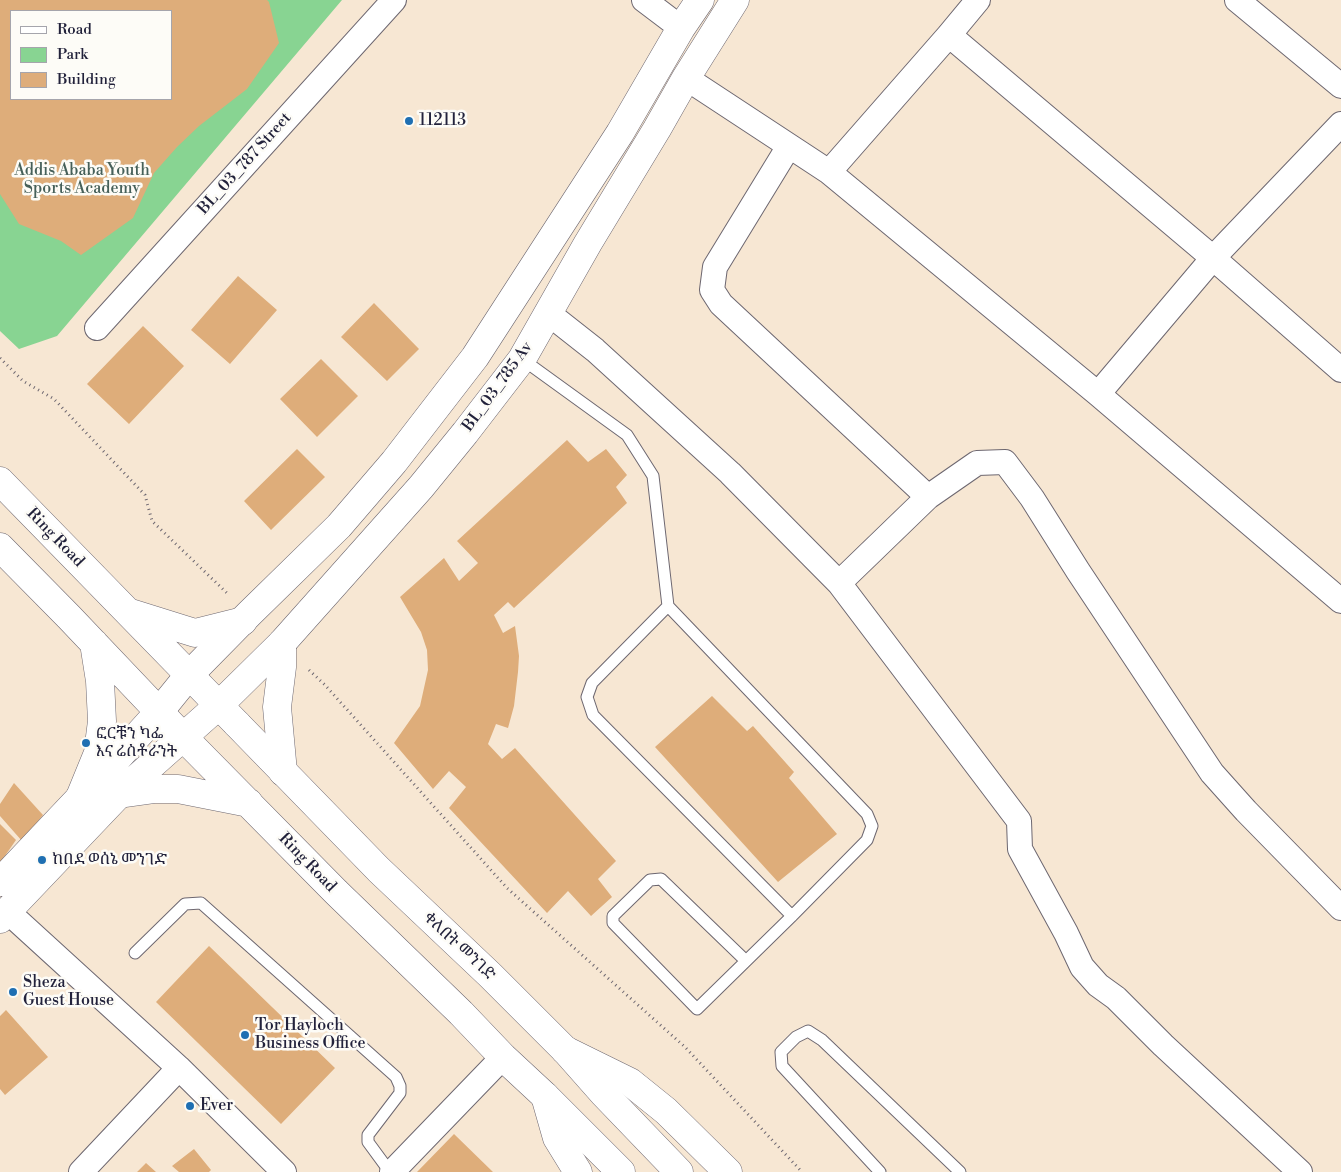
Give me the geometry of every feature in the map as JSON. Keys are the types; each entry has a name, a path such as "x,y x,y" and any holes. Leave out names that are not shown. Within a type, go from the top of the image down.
{"main road":[{"path":"0,882 80,796 111,766 189,675 339,526 394,462 475,357 620,133 681,28 700,0"},
{"name":"BL_03_785 Av","path":"4,915 118,794 183,736 228,714 282,643 421,487 522,359 686,78 735,0"},
{"name":"Ring Road","path":"0,481 228,714"},
{"name":"Ring Road","path":"0,547 336,892 621,1172"},
{"path":"127,611 195,633 246,617"},
{"path":"80,796 98,753 102,721 100,681 94,643"},
{"path":"282,643 282,667 277,707 283,772"},
{"name":"ቀለበት መንገድ","path":"228,714 379,870 490,975 565,1050 603,1094 679,1172"},
{"path":"118,794 155,789 178,789 249,803"},
{"path":"565,1050 630,1082 666,1111 728,1172"},
{"path":"545,1096 557,1138 578,1172"}],"street":[{"name":"BL_03_787 Street","path":"97,328 394,0"},
{"path":"644,0 681,28"},
{"path":"828,172 978,0"},
{"path":"1237,0 1341,86"},
{"path":"949,35 1213,258 1341,370"},
{"path":"686,78 828,172 1098,394 1341,601"},
{"path":"1098,394 1213,258 1341,124"},
{"path":"789,146 715,267 712,290 721,304 928,497"},
{"path":"548,313 595,350 730,473 839,584 1020,821 1020,849 1066,933 1082,967 1300,1172"},
{"path":"839,584 928,497 977,463 1005,462 1032,498 1212,773 1246,812 1341,908"},
{"path":"4,915 179,1068 284,1172"},
{"path":"391,1172 503,1057"},
{"path":"81,1172 179,1068"}],"lane":[{"path":"522,359 627,435 653,476 668,606 867,814 872,826 867,840 792,916 697,1009 613,923 613,916 650,880 661,879 746,961"},
{"path":"668,606 592,683 587,697 593,715 792,916"},
{"path":"135,953 185,904 201,903 396,1077 400,1086 400,1093 368,1135 368,1142 391,1172"},
{"path":"880,1172 782,1066 781,1052 796,1037 808,1031 822,1040 960,1172"}],"path":[{"path":"0,358 23,380 54,399 146,495 152,521 246,617"},
{"path":"325,686 507,888 685,1047 802,1172"}],"green space":[{"name":"Addis Ababa Youth Sports Academy","path":"0,0 342,0 57,336 19,349 0,331"}],"building":[{"name":"Addis Ababa Youth Sports Academy","path":"0,0 267,0 269,2 279,43 247,89 199,126 154,173 133,218 81,255 61,241 19,224 0,194"},
{"path":"238,276 277,310 230,364 191,330"},
{"path":"374,303 419,349 387,381 341,337"},
{"path":"143,326 184,366 129,424 87,384"},
{"path":"321,359 358,396 317,437 280,399"},
{"path":"567,440 588,462 606,449 627,475 616,487 627,503 514,608 508,602 494,615 503,633 515,626 519,656 514,706 508,728 496,724 488,744 502,759 515,748 616,861 598,879 612,897 591,916 568,891 547,913 449,808 466,787 449,771 433,789 394,743 420,706 428,670 427,650 421,632 400,597 444,558 459,581 478,563 457,541"},
{"path":"297,449 325,477 271,530 244,501"},
{"path":"712,696 747,731 753,726 794,772 789,778 837,834 778,882 655,747"},
{"path":"14,783 43,815 22,841 0,816 0,804"},
{"path":"0,824 16,840 0,863"},
{"name":"Tor Hayloch Business Office","path":"209,946 335,1068 281,1124 156,1002"},
{"path":"6,1010 48,1057 5,1095 0,1089 0,1016"},
{"path":"454,1134 493,1172 417,1172"},
{"path":"194,1149 211,1170 209,1172 179,1172 172,1166"},
{"path":"146,1163 156,1172 137,1172"}],"place":[{"name":"112113","path":"409,121"},
{"name":"ፎርቹን ካፌ እና ሬስቶራንት","path":"86,743"},
{"name":"ከበደ ወሰኔ መንገድ","path":"42,860"},
{"name":"Sheza Guest House","path":"13,992"},
{"name":"Tor Hayloch Business Office","path":"245,1035"},
{"name":"Ever","path":"190,1106"}]}
